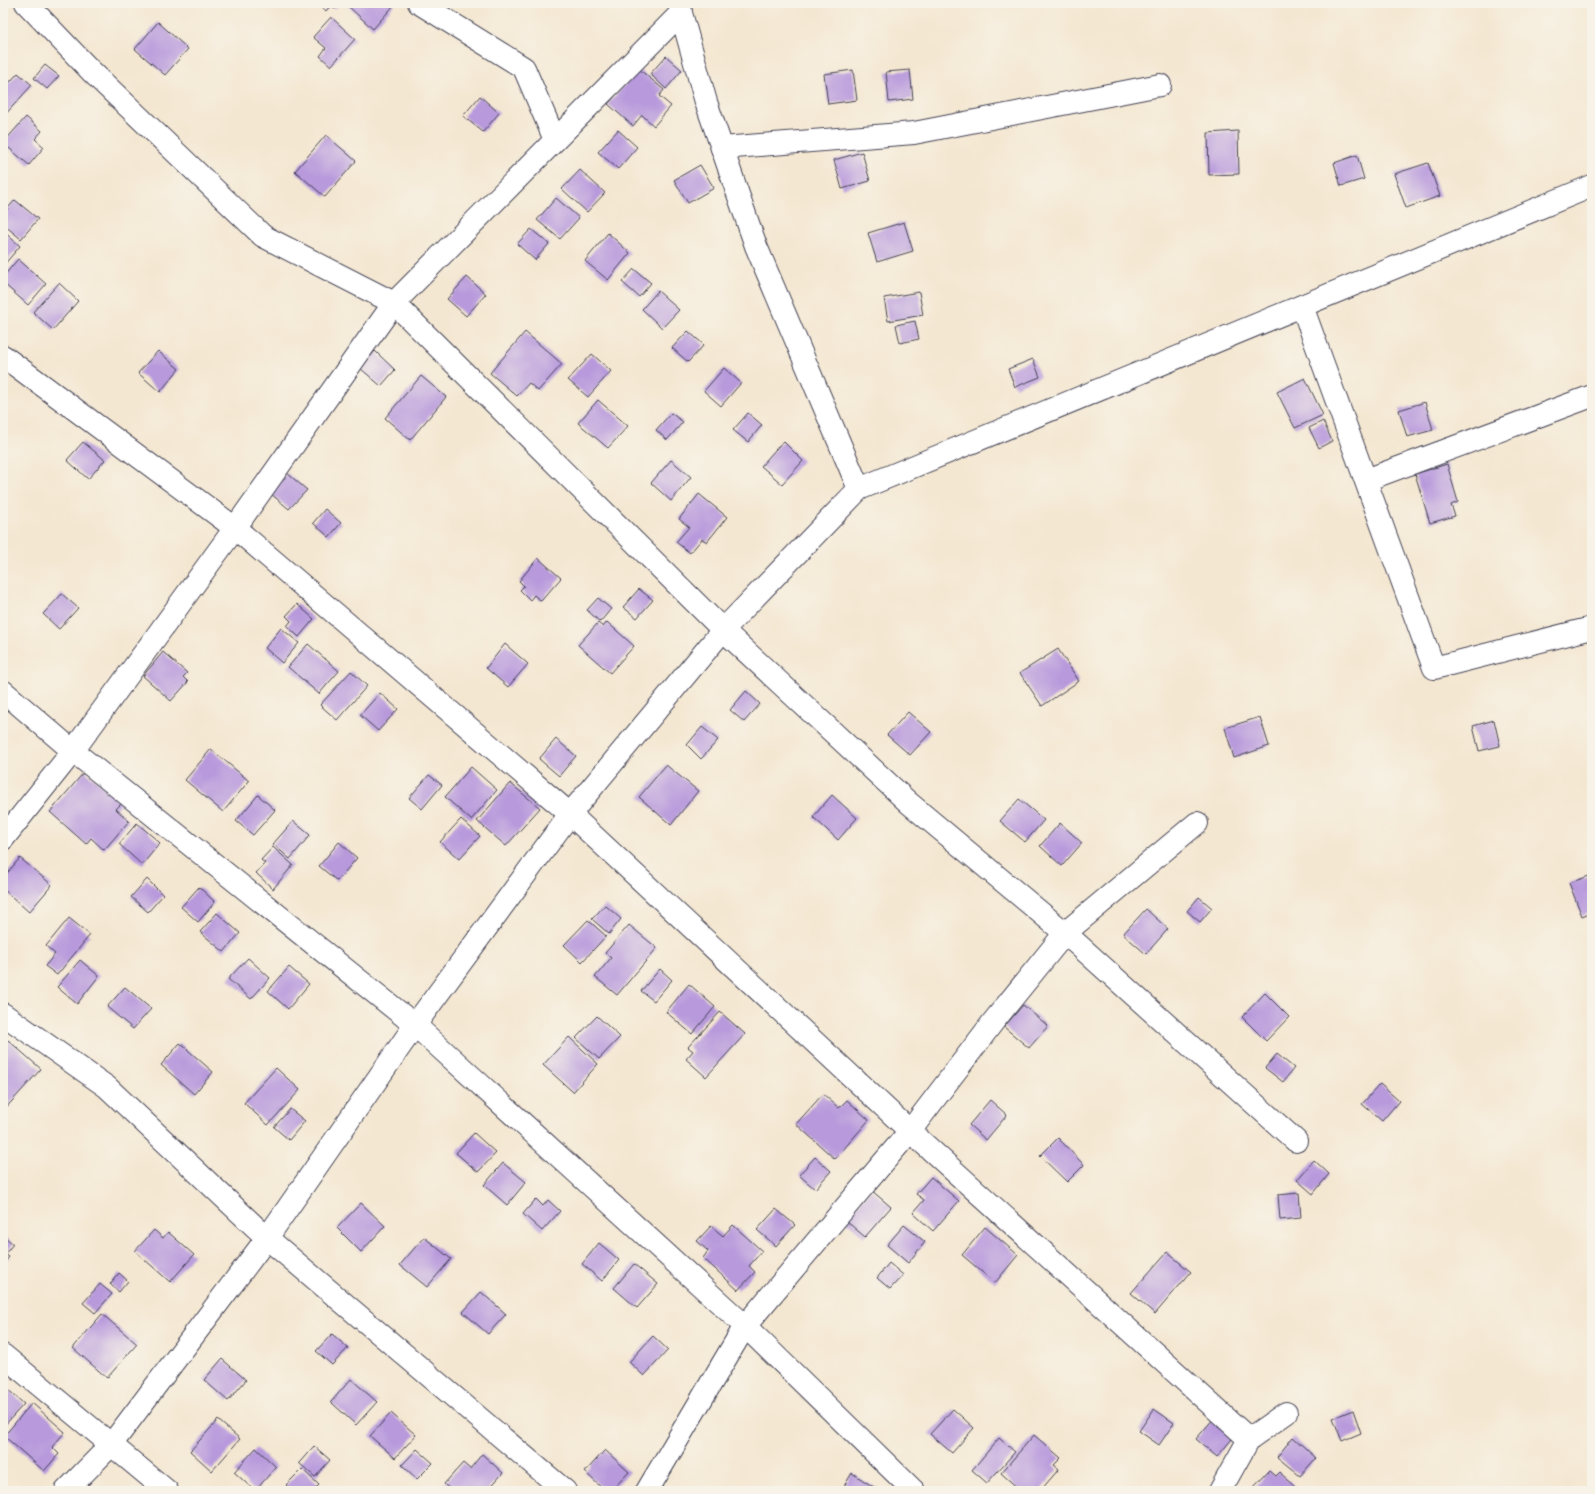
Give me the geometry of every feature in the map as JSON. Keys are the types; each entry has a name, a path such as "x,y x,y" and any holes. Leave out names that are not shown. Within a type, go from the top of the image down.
{"street":[{"path":"26,3 91,71 263,236 394,303 723,630 909,803 1065,933 1296,1141"},
{"path":"420,3 524,68 555,140"},
{"path":"3,839 73,751 235,528 394,303 555,140 680,8"},
{"path":"680,8 706,102 756,246 860,489"},
{"path":"722,148 914,133 1160,85"},
{"path":"66,1491 111,1445 267,1238 415,1025 570,814 723,630 860,489 1592,186"},
{"path":"1302,306 1434,668 1592,628"},
{"path":"3,356 235,528 570,814 910,1131 1249,1440"},
{"path":"1366,480 1592,396"},
{"path":"3,691 73,751 415,1025 745,1326 914,1491"},
{"path":"647,1491 745,1326 910,1131 992,1022 1065,933 1197,823"},
{"path":"3,1014 107,1087 267,1238 564,1491"},
{"path":"3,1355 167,1491"},
{"path":"1220,1491 1249,1440 1286,1413"}],"building":[{"path":"317,3 340,3 335,9 331,5 326,11"},
{"path":"350,3 396,3 373,29 348,6"},
{"path":"331,17 355,39 331,66 320,56 326,48 313,37"},
{"path":"158,22 188,49 165,75 135,49"},
{"path":"666,56 682,70 666,89 650,74"},
{"path":"45,65 59,76 47,89 34,78"},
{"path":"639,69 664,90 659,96 671,106 654,126 642,115 633,126 608,104"},
{"path":"853,70 857,100 828,104 824,74"},
{"path":"910,70 913,99 889,102 886,72"},
{"path":"18,73 32,85 3,117 3,76 10,82"},
{"path":"480,96 499,113 483,132 463,116"},
{"path":"26,117 42,131 35,139 44,147 29,165 3,143"},
{"path":"618,130 637,147 618,169 598,152"},
{"path":"1238,131 1239,174 1209,175 1208,133"},
{"path":"326,135 356,161 325,197 295,171"},
{"path":"862,152 870,181 842,189 834,160"},
{"path":"1357,155 1364,179 1341,186 1334,163"},
{"path":"1428,163 1440,196 1406,208 1394,174"},
{"path":"700,165 714,188 688,203 674,180"},
{"path":"580,170 605,193 587,212 562,189"},
{"path":"556,198 579,218 560,239 537,220"},
{"path":"15,200 38,219 21,239 3,224 3,214"},
{"path":"904,222 913,251 877,262 868,233"},
{"path":"531,229 549,244 535,260 517,244"},
{"path":"3,231 20,246 3,266"},
{"path":"608,233 630,253 608,280 585,261"},
{"path":"18,259 46,284 28,305 3,283 3,277"},
{"path":"634,269 651,283 639,297 622,282"},
{"path":"467,277 486,294 466,316 447,299"},
{"path":"59,283 78,301 53,330 33,312"},
{"path":"658,291 679,310 662,328 642,309"},
{"path":"919,292 923,315 888,321 884,298"},
{"path":"915,321 919,339 900,343 896,325"},
{"path":"688,331 704,345 688,362 672,348"},
{"path":"525,332 562,364 538,391 529,383 517,396 490,373"},
{"path":"158,351 179,369 160,392 138,373"},
{"path":"375,351 395,370 381,386 360,368"},
{"path":"592,354 611,371 588,397 568,380"},
{"path":"1033,359 1040,377 1015,387 1008,369"},
{"path":"724,368 741,383 721,406 704,391"},
{"path":"421,376 446,397 410,440 385,418"},
{"path":"1305,378 1323,415 1295,428 1277,392"},
{"path":"598,400 628,426 608,448 578,423"},
{"path":"1425,402 1433,430 1407,437 1399,410"},
{"path":"671,413 683,422 667,440 656,430"},
{"path":"748,413 762,425 748,442 733,430"},
{"path":"1323,421 1332,441 1319,448 1309,428"},
{"path":"783,441 803,461 782,484 761,466"},
{"path":"83,442 105,460 88,479 67,460"},
{"path":"671,460 691,477 671,501 651,483"},
{"path":"1447,464 1458,502 1451,505 1455,516 1430,523 1415,474"},
{"path":"287,473 307,490 289,509 270,493"},
{"path":"699,494 727,517 707,542 702,539 690,553 676,542 689,527 679,519"},
{"path":"325,509 341,523 329,537 313,523"},
{"path":"538,558 561,578 541,601 534,595 530,600 520,590 524,586 519,581"},
{"path":"639,589 653,600 637,618 623,607"},
{"path":"62,594 78,608 59,629 43,614"},
{"path":"598,598 611,609 600,622 587,610"},
{"path":"297,604 314,619 299,637 287,626 291,621 286,616"},
{"path":"607,622 634,646 610,673 578,645 598,623 603,627"},
{"path":"281,628 299,643 282,663 265,648"},
{"path":"308,644 339,671 319,694 288,667"},
{"path":"505,644 528,664 508,687 486,668"},
{"path":"1058,649 1079,681 1042,706 1020,673"},
{"path":"163,652 187,673 183,677 188,682 171,701 143,676"},
{"path":"351,671 367,686 337,720 320,705"},
{"path":"746,691 760,704 744,722 730,710"},
{"path":"380,693 398,709 378,731 360,715"},
{"path":"908,712 931,732 910,755 887,735"},
{"path":"1260,717 1269,746 1234,758 1225,728"},
{"path":"1494,720 1500,746 1479,751 1473,726"},
{"path":"702,727 718,740 701,759 687,745"},
{"path":"556,739 576,756 559,776 539,759"},
{"path":"211,749 249,781 223,812 185,780"},
{"path":"666,765 698,791 671,825 639,797"},
{"path":"471,767 497,790 471,820 445,797"},
{"path":"85,771 122,803 116,809 129,821 104,850 91,838 86,844 50,812"},
{"path":"429,775 442,785 422,809 409,798"},
{"path":"510,783 540,808 506,846 477,821"},
{"path":"258,795 275,810 253,835 236,821"},
{"path":"832,795 857,818 838,840 813,817"},
{"path":"1019,799 1044,820 1025,842 1000,821"},
{"path":"461,819 480,836 459,859 440,842"},
{"path":"293,821 310,835 290,859 273,844"},
{"path":"137,823 160,843 142,865 119,844"},
{"path":"1060,823 1082,843 1062,866 1040,846"},
{"path":"339,842 357,858 337,881 319,866"},
{"path":"273,847 293,865 273,889 256,873 265,863 261,860"},
{"path":"20,858 52,885 29,912 3,889 3,878"},
{"path":"1592,875 1592,912 1582,916 1569,883"},
{"path":"147,879 163,895 148,912 131,897"},
{"path":"199,887 215,902 198,922 181,907"},
{"path":"1199,897 1212,908 1200,922 1187,911"},
{"path":"605,905 621,919 609,934 592,919"},
{"path":"1146,909 1168,929 1146,954 1123,934"},
{"path":"217,913 240,933 224,952 200,932"},
{"path":"69,918 90,935 57,975 45,966 55,954 46,946"},
{"path":"588,920 606,936 582,962 564,945"},
{"path":"629,925 657,948 617,995 595,977 611,958 605,953"},
{"path":"248,958 270,978 251,999 228,979"},
{"path":"80,960 99,976 77,1004 57,987"},
{"path":"289,967 309,984 288,1009 268,991"},
{"path":"660,969 672,980 654,1001 641,991"},
{"path":"689,984 715,1007 692,1034 666,1012"},
{"path":"125,987 151,1009 133,1029 107,1007"},
{"path":"1265,993 1289,1017 1266,1041 1242,1017"},
{"path":"1023,1005 1048,1026 1029,1048 1004,1027"},
{"path":"720,1012 745,1034 706,1077 686,1059 693,1051 688,1047"},
{"path":"597,1016 620,1037 599,1059 576,1038"},
{"path":"569,1037 598,1064 573,1092 543,1065"},
{"path":"8,1040 41,1069 3,1111 3,1046"},
{"path":"180,1043 213,1072 194,1094 161,1065"},
{"path":"1277,1054 1294,1068 1283,1082 1265,1068"},
{"path":"276,1068 300,1090 268,1125 244,1103"},
{"path":"1380,1084 1399,1101 1382,1121 1362,1104"},
{"path":"823,1094 839,1108 847,1100 869,1120 835,1159 796,1124"},
{"path":"990,1100 1007,1115 986,1140 969,1125"},
{"path":"290,1109 305,1121 289,1140 274,1127"},
{"path":"474,1133 496,1153 478,1172 456,1153"},
{"path":"1058,1138 1084,1165 1067,1182 1040,1156"},
{"path":"815,1157 831,1171 815,1189 799,1175"},
{"path":"1314,1160 1329,1174 1313,1194 1297,1180"},
{"path":"503,1163 526,1182 507,1205 484,1185"},
{"path":"931,1177 959,1201 933,1231 913,1213 924,1200 916,1194"},
{"path":"871,1190 891,1207 865,1237 845,1220"},
{"path":"1299,1193 1301,1218 1280,1220 1278,1195"},
{"path":"536,1199 543,1206 548,1200 560,1211 542,1231 523,1214"},
{"path":"361,1203 385,1226 361,1252 337,1228"},
{"path":"776,1209 795,1225 776,1246 757,1230"},
{"path":"733,1225 762,1251 749,1266 755,1272 738,1290 703,1258 708,1251 697,1241 711,1226 723,1236"},
{"path":"904,1225 925,1242 908,1263 887,1245"},
{"path":"985,1227 1018,1255 995,1283 962,1255"},
{"path":"154,1230 163,1238 168,1232 194,1255 170,1282 135,1251"},
{"path":"3,1235 13,1244 5,1254 9,1257 3,1264"},
{"path":"424,1237 451,1259 427,1287 400,1265"},
{"path":"599,1243 619,1260 602,1281 582,1264"},
{"path":"1167,1252 1191,1272 1155,1314 1131,1293"},
{"path":"889,1263 903,1275 890,1289 877,1278"},
{"path":"634,1264 658,1284 637,1308 614,1288"},
{"path":"119,1273 128,1281 119,1292 110,1284"},
{"path":"100,1284 112,1294 95,1313 83,1303"},
{"path":"481,1292 506,1314 488,1334 463,1312"},
{"path":"102,1314 137,1344 107,1378 73,1348"},
{"path":"332,1334 348,1348 332,1365 316,1351"},
{"path":"653,1336 668,1350 644,1376 629,1362"},
{"path":"222,1359 246,1380 228,1401 204,1380"},
{"path":"351,1379 377,1402 356,1425 331,1402"},
{"path":"3,1385 24,1404 3,1427"},
{"path":"32,1403 65,1432 52,1447 59,1454 44,1471 4,1436"},
{"path":"953,1409 974,1428 952,1453 930,1434"},
{"path":"1154,1409 1174,1423 1159,1445 1139,1431"},
{"path":"1353,1410 1361,1433 1342,1441 1333,1418"},
{"path":"391,1413 416,1435 395,1458 370,1436"},
{"path":"1215,1417 1236,1434 1217,1457 1196,1439"},
{"path":"218,1420 240,1439 212,1471 190,1451"},
{"path":"1034,1435 1061,1458 1054,1465 1059,1469 1040,1491 1021,1491 1001,1473"},
{"path":"1293,1437 1316,1458 1300,1476 1277,1457"},
{"path":"999,1438 1015,1452 987,1483 972,1470"},
{"path":"314,1446 330,1460 315,1477 299,1463"},
{"path":"256,1448 276,1467 255,1491 234,1472"},
{"path":"417,1449 433,1463 417,1479 402,1465"},
{"path":"605,1450 629,1472 611,1491 605,1491 585,1472"},
{"path":"482,1454 503,1473 487,1491 452,1491 444,1484 463,1463 470,1469"},
{"path":"302,1469 319,1485 313,1491 292,1491 286,1485"},
{"path":"1269,1471 1275,1476 1279,1472 1295,1486 1291,1491 1256,1491 1253,1488"},
{"path":"852,1473 880,1491 841,1491"}]}
